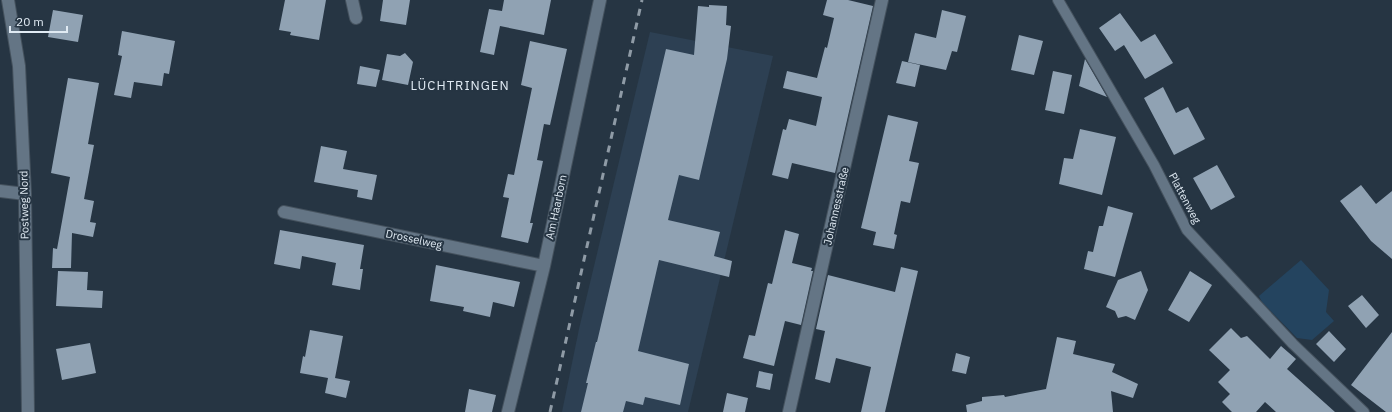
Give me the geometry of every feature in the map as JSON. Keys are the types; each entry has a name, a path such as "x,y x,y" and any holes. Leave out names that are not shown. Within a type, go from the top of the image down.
{"street":[{"name":"Postweg Nord","path":"8,0 19,66 24,194 28,412"},
{"path":"352,0 356,18"},
{"name":"Am Haarborn","path":"508,412 544,266 600,0"},
{"name":"Johannesstraße","path":"789,412 882,0"},
{"path":"0,191 24,194"},
{"name":"Drosselweg","path":"284,212 544,266"}],"lane":[{"name":"Plattenweg","path":"1058,0 1154,165 1187,230 1293,344 1364,412"}],"shaded area":[{"path":"650,32 773,56 688,412 562,412 579,329"},
{"path":"1301,260 1329,290 1326,312 1334,321 1312,340 1297,338 1262,302 1259,296"}],"building":[{"path":"285,0 326,0 319,40 290,35 291,32 279,30"},
{"path":"383,0 410,0 406,25 380,21"},
{"path":"504,0 551,0 544,35 500,26 494,55 480,52 489,9 502,11"},
{"path":"827,0 848,0 873,6 835,173 792,163 788,179 772,175 783,129 786,130 789,119 816,126 822,97 783,88 787,71 817,78 825,47 827,48 834,18 823,15"},
{"path":"709,5 727,6 726,25 731,26 727,59 699,180 679,175 668,220 720,232 714,256 732,261 729,277 659,260 638,351 689,364 680,405 645,397 643,405 626,401 623,412 581,412 588,383 586,383 666,49 694,55 698,6 709,7"},
{"path":"53,10 83,15 78,42 48,37"},
{"path":"942,10 966,16 957,52 952,51 946,70 908,62 915,33 936,38"},
{"path":"1120,13 1141,42 1155,34 1173,63 1145,79 1124,45 1115,51 1099,28"},
{"path":"122,31 175,41 169,74 164,73 162,86 134,82 131,98 114,95 122,56 118,55"},
{"path":"1019,35 1043,41 1034,75 1011,70"},
{"path":"530,41 567,49 550,125 544,124 537,160 543,161 530,223 533,223 528,243 501,237 509,198 503,197 508,174 514,175 532,88 521,85"},
{"path":"405,53 413,62 408,85 382,80 387,54 400,56"},
{"path":"1085,59 1107,97 1079,86"},
{"path":"902,61 920,65 915,87 896,83"},
{"path":"360,66 380,70 376,87 357,84"},
{"path":"1053,71 1072,75 1064,114 1045,110"},
{"path":"68,78 99,83 88,144 94,145 84,199 94,201 90,222 96,223 93,237 72,233 71,268 52,268 53,248 57,249 70,177 51,173"},
{"path":"1163,87 1176,113 1188,107 1205,139 1174,155 1144,98"},
{"path":"888,115 918,122 909,161 919,163 910,203 901,201 894,234 897,235 894,249 873,245 876,232 861,228"},
{"path":"1080,129 1116,137 1102,195 1059,184 1064,158 1073,159"},
{"path":"321,146 347,151 343,169 377,175 372,200 357,197 358,190 314,182"},
{"path":"1217,165 1235,197 1211,210 1193,178"},
{"path":"1361,185 1376,204 1392,191 1392,259 1371,241 1340,201"},
{"path":"1108,206 1133,213 1115,277 1084,269 1088,251 1093,252 1099,226 1103,226"},
{"path":"280,230 364,245 360,269 363,269 360,290 332,285 336,263 302,256 300,269 274,264"},
{"path":"785,230 799,234 792,263 812,268 811,271 813,271 801,325 785,321 774,366 743,358 749,335 755,336 768,283 772,284"},
{"path":"436,265 520,282 514,307 493,302 490,317 463,311 464,307 430,301"},
{"path":"901,267 918,271 885,412 861,412 871,367 836,358 830,383 815,379 825,331 816,329 828,275 895,292"},
{"path":"58,271 88,272 87,290 103,291 102,308 56,306"},
{"path":"1141,271 1148,290 1135,320 1126,316 1118,318 1115,311 1106,307 1118,280"},
{"path":"1190,271 1212,285 1189,322 1168,310"},
{"path":"1362,295 1379,315 1366,328 1348,306"},
{"path":"1231,328 1241,338 1247,336 1270,359 1281,346 1296,359 1287,369 1335,412 1276,412 1265,402 1256,412 1232,412 1222,402 1230,394 1218,382 1230,370 1209,350"},
{"path":"310,330 343,336 335,378 350,381 346,398 325,393 328,378 300,373 303,356 305,357"},
{"path":"1329,331 1346,349 1334,362 1316,344"},
{"path":"1392,332 1392,412 1386,412 1351,385"},
{"path":"1057,337 1076,341 1073,354 1115,364 1112,372 1138,384 1133,398 1111,391 1113,412 967,412 966,405 982,401 982,397 1004,395 1005,397 1046,389"},
{"path":"90,343 96,373 62,380 56,349"},
{"path":"956,353 970,357 966,374 952,371"},
{"path":"759,371 773,374 770,390 756,387"},
{"path":"469,389 496,395 492,412 465,412"},
{"path":"727,393 748,398 745,412 723,412"}],"railway":[{"path":"550,412 642,0"}],"district":[{"name":"LÜCHTRINGEN","path":"460,85"}]}
